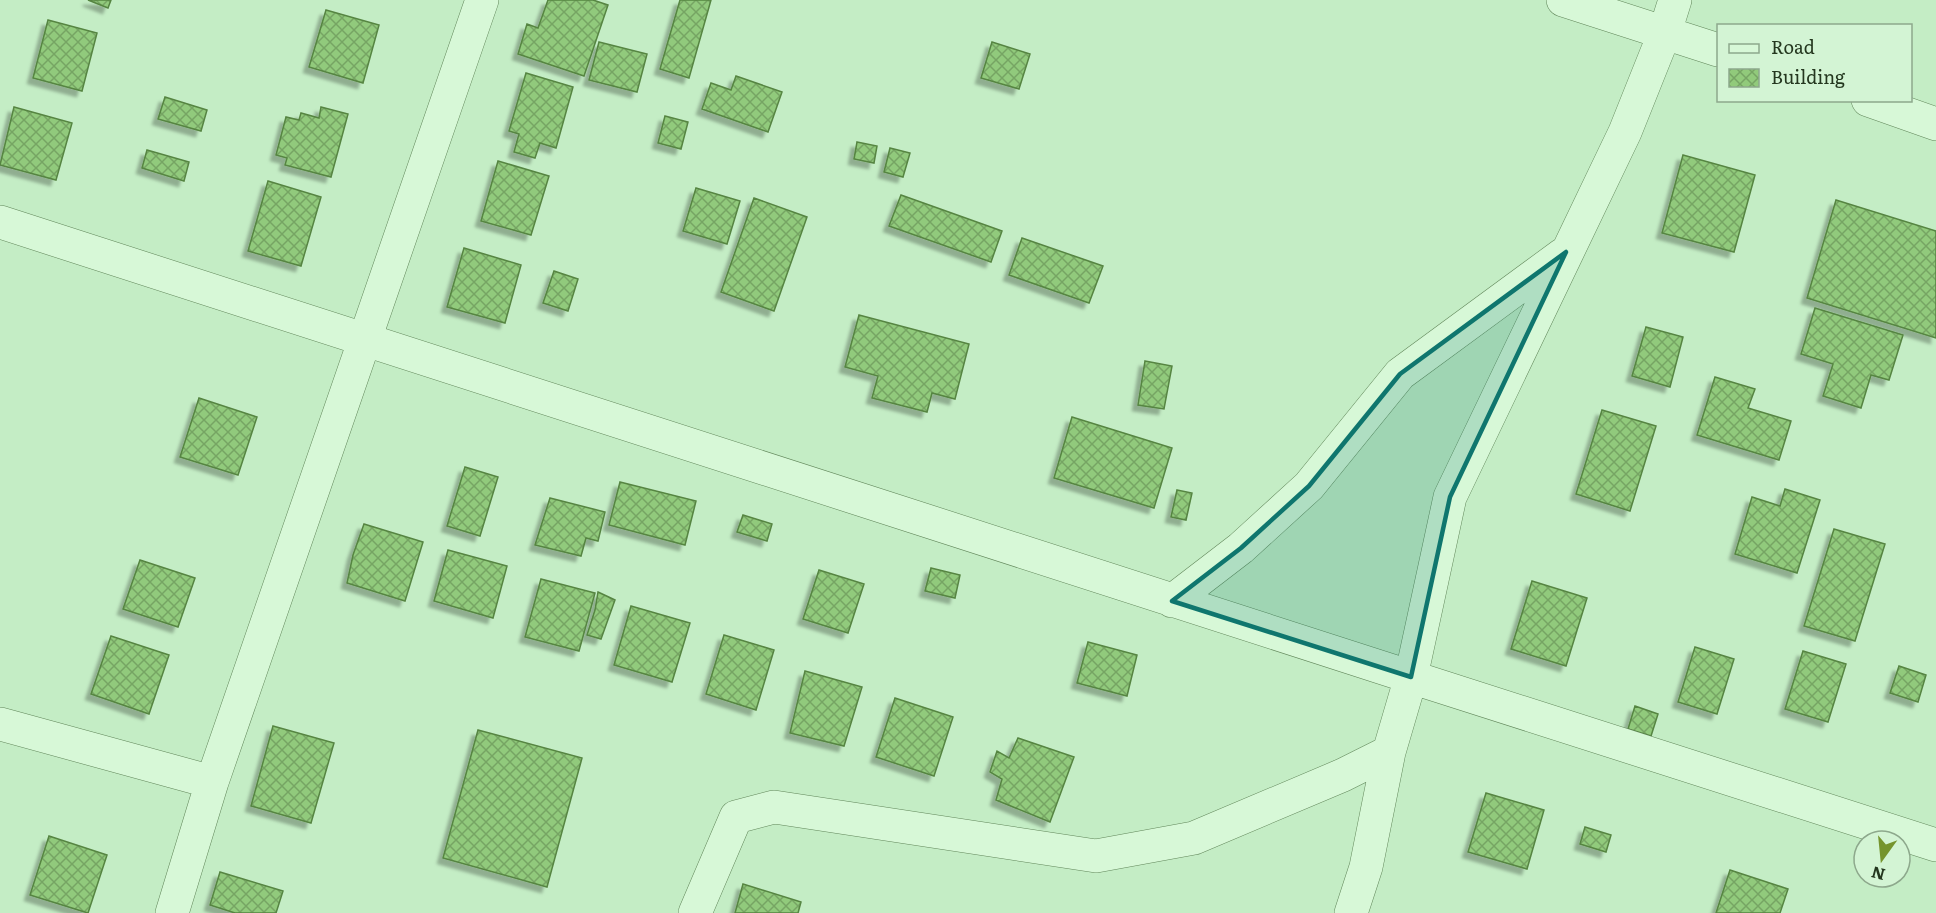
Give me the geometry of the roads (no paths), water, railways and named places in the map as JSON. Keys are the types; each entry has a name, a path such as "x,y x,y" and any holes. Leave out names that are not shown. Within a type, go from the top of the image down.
{"street":[{"path":"171,913 212,782 482,0"},
{"path":"1563,0 1717,49"},
{"path":"1351,913 1366,867 1389,753 1411,678 1450,497 1624,132 1665,32 1675,0"},
{"path":"1874,102 1936,124"},
{"path":"0,222 1411,678 1936,844"},
{"path":"1172,601 1241,548 1309,486 1400,374 1566,252"},
{"path":"0,724 212,782"},
{"path":"695,913 736,817 774,807 1096,856 1194,838 1389,753"}]}
